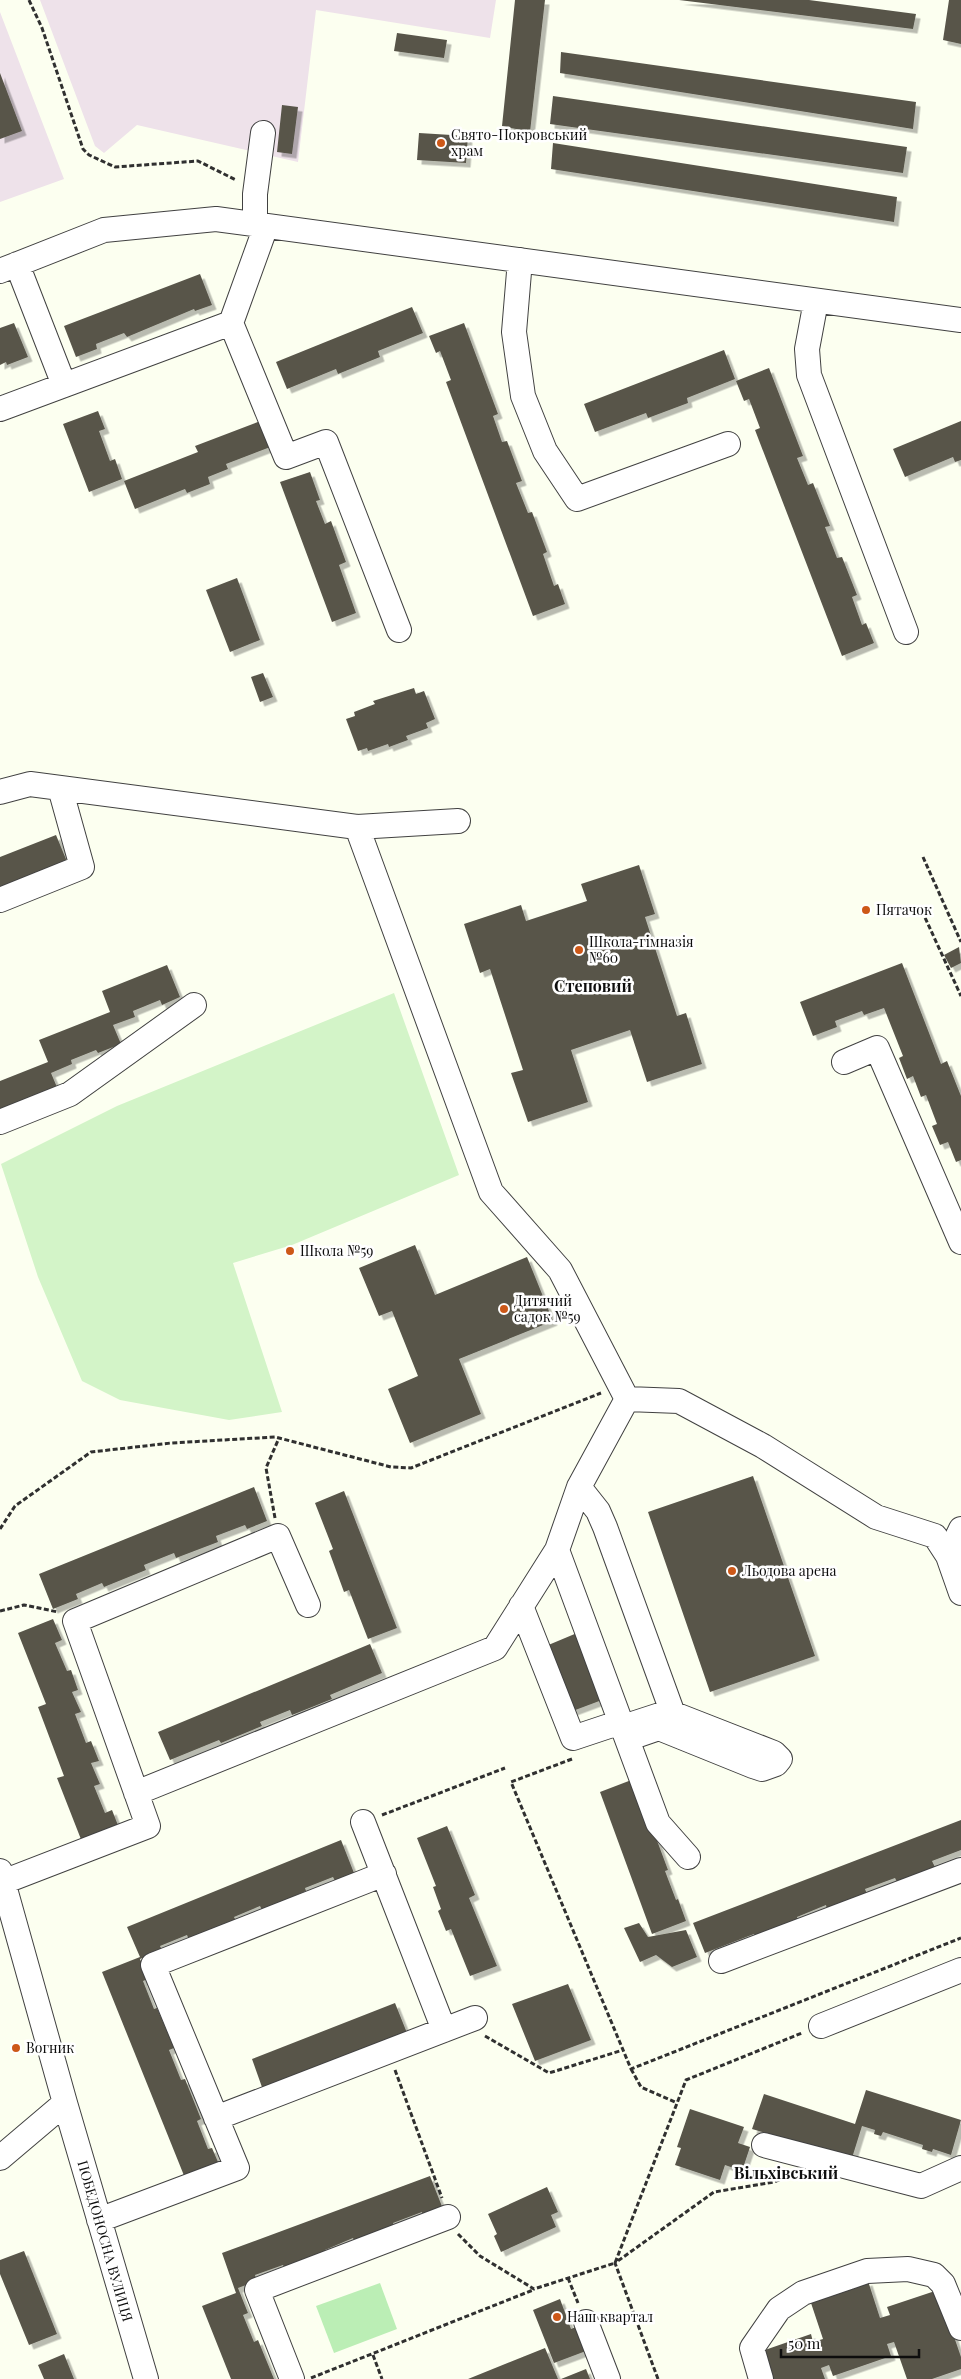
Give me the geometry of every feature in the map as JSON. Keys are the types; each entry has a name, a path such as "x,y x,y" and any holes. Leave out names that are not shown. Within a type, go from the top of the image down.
{"street":[{"path":"263,133 255,194 260,225 231,323 286,457 326,442 399,630"},
{"path":"64,385 9,267 104,230 216,219 961,320"},
{"path":"520,260 514,332 523,396 545,451 577,499 728,444"},
{"path":"816,301 807,349 809,375 906,632"},
{"path":"0,409 231,323"},
{"path":"0,792 30,784 357,827 458,821"},
{"path":"0,900 82,867 60,788"},
{"path":"357,827 491,1192 560,1270 627,1399"},
{"path":"0,1122 70,1094 194,1005"},
{"path":"844,1062 877,1048 961,1242"},
{"path":"136,1793 495,1648 557,1550 584,1478 627,1399"},
{"path":"627,1399 679,1401 763,1446 876,1517 935,1536 948,1556 961,1593"},
{"path":"521,1606 573,1738 624,1729 659,1728 680,1723 605,1527 584,1478"},
{"path":"948,1556 961,1529"},
{"path":"2,1877 148,1826 75,1621 278,1536 308,1605"},
{"path":"557,1550 658,1823 688,1857"},
{"path":"216,2118 461,2024 384,1874 363,1822"},
{"path":"721,1961 961,1870"},
{"path":"99,2220 237,2168 153,1965 384,1874"},
{"name":"ПОБЕДОНОСНА ВУЛИЦЯ","path":"2,1877 65,2103 146,2379"},
{"path":"821,2026 961,1970"},
{"path":"0,2158 65,2103"},
{"path":"764,2145 921,2186 961,2168"},
{"path":"292,2379 257,2290 448,2217"},
{"path":"761,2379 752,2348 779,2309 803,2293 867,2271 908,2269 934,2275 943,2284 961,2328"},
{"path":"586,2322 608,2379"}],"path":[{"path":"29,0 42,28 82,149 89,155 115,167 198,161 228,174 255,194"},
{"path":"922,857 961,942"},
{"path":"922,911 961,996"},
{"path":"0,1529 15,1506 91,1452 171,1443 279,1438 391,1467 410,1468 604,1392 627,1399"},
{"path":"278,1536 266,1468 279,1438"},
{"path":"0,1611 24,1605 83,1618"},
{"path":"363,1822 505,1768"},
{"path":"511,1782 631,2069 641,2087 677,2103"},
{"path":"631,2069 961,1938"},
{"path":"461,2024 549,2073 623,2050"},
{"path":"658,2379 615,2263 686,2080 821,2026"},
{"path":"404,2046 391,2061 448,2217 448,2225 480,2256 534,2289"},
{"path":"310,2379 534,2289 615,2263 714,2192 774,2182 827,2161"},
{"path":"568,2278 586,2322"},
{"path":"373,2355 382,2379"}],"shaded area":[{"path":"40,0 496,0 490,38 316,10 298,162 137,125 104,153 95,146"},
{"path":"0,12 64,179 0,202"}],"green space":[{"path":"394,993 459,1175 292,1245 233,1263 282,1412 229,1420 120,1400 82,1381 38,1277 1,1164 117,1106"},
{"path":"380,2283 397,2329 334,2353 316,2306"}],"building":[{"path":"515,0 545,0 530,132 502,126"},
{"path":"679,0 809,0 916,14 913,29"},
{"path":"949,0 961,0 961,44 943,40"},
{"path":"397,33 447,40 444,58 394,51"},
{"path":"561,52 916,102 913,129 560,73"},
{"path":"0,73 22,131 0,139"},
{"path":"553,96 907,147 903,173 550,124"},
{"path":"282,105 298,107 292,154 277,152"},
{"path":"419,133 468,136 466,163 417,160"},
{"path":"553,143 897,197 894,222 551,169"},
{"path":"200,274 212,305 195,311 194,309 127,337 124,333 96,344 97,349 76,357 64,326"},
{"path":"412,307 423,333 378,351 380,357 338,374 336,369 287,389 276,362"},
{"path":"14,323 28,357 7,365 6,362 0,365 0,328"},
{"path":"464,323 498,414 493,416 502,442 507,441 522,481 516,483 528,513 532,512 547,552 543,554 554,586 558,584 565,604 533,616 446,382 451,380 440,351 436,353 429,336"},
{"path":"724,350 735,379 687,398 688,403 648,418 646,413 595,432 584,404"},
{"path":"769,368 803,456 797,458 808,485 813,483 830,526 825,527 837,558 842,557 857,595 852,597 862,625 866,623 874,643 842,656 755,430 760,428 749,399 744,401 736,381"},
{"path":"98,411 105,429 99,431 110,461 115,459 122,479 89,492 63,424"},
{"path":"263,420 273,446 226,464 228,469 208,477 210,484 187,493 185,489 135,509 124,481 198,452 195,446"},
{"path":"961,421 961,460 955,462 953,457 905,477 893,449"},
{"path":"310,472 320,500 316,501 325,524 331,521 346,562 339,565 356,613 332,622 280,482"},
{"path":"237,578 260,640 230,652 206,590"},
{"path":"263,673 273,697 260,702 251,677"},
{"path":"414,688 416,694 424,691 435,719 426,723 428,728 406,736 408,740 389,747 388,744 368,751 367,748 358,751 346,719 355,716 354,712 375,704 373,701"},
{"path":"56,835 68,864 0,896 0,857"},
{"path":"639,865 655,914 645,917 677,1016 686,1013 702,1064 647,1082 630,1030 571,1050 588,1102 528,1122 511,1073 523,1070 490,969 480,973 464,924 521,905 526,921 587,901 581,884"},
{"path":"959,947 961,963 951,968 944,955"},
{"path":"902,963 941,1064 947,1061 961,1096 961,1160 956,1162 948,1142 940,1145 932,1126 937,1124 926,1095 921,1097 913,1076 907,1079 899,1058 903,1056 884,1008 864,1015 862,1011 835,1021 837,1027 813,1036 800,1002"},
{"path":"167,965 180,997 162,1005 160,1000 133,1011 135,1017 113,1025 121,1044 98,1053 96,1050 71,1060 72,1064 51,1073 59,1092 0,1114 0,1081 48,1062 39,1040 110,1012 102,991"},
{"path":"415,1245 435,1295 527,1257 553,1321 459,1359 481,1414 410,1443 388,1389 418,1376 392,1311 379,1316 359,1268"},
{"path":"753,1476 815,1656 710,1692 648,1512"},
{"path":"254,1487 267,1521 247,1529 245,1525 216,1536 218,1542 176,1558 174,1553 144,1565 146,1570 104,1587 102,1583 76,1594 78,1599 53,1609 39,1574"},
{"path":"344,1491 397,1628 368,1639 349,1590 344,1592 329,1551 333,1549 315,1503"},
{"path":"53,1619 62,1640 55,1643 67,1671 71,1670 78,1690 72,1692 81,1712 75,1714 86,1743 91,1741 99,1761 91,1763 100,1784 94,1786 105,1813 112,1810 121,1833 84,1847 57,1778 64,1776 38,1707 46,1704 18,1633"},
{"path":"577,1633 602,1700 570,1712 546,1646"},
{"path":"370,1644 382,1673 330,1695 332,1699 292,1715 290,1710 260,1722 262,1726 221,1743 219,1740 170,1760 158,1732"},
{"path":"634,1779 668,1870 665,1871 686,1921 652,1934 600,1792"},
{"path":"961,1820 961,1850 932,1861 935,1867 897,1882 895,1878 865,1889 867,1894 827,1910 826,1905 797,1917 799,1923 756,1939 754,1934 705,1953 693,1923"},
{"path":"447,1826 475,1895 469,1898 497,1966 470,1976 451,1929 446,1931 438,1911 441,1909 433,1887 436,1886 417,1838"},
{"path":"341,1840 354,1873 335,1881 333,1877 305,1888 306,1891 262,1910 260,1906 234,1917 236,1921 189,1940 187,1935 160,1946 162,1950 140,1959 148,1979 143,1981 154,2009 157,2008 174,2048 169,2050 181,2080 185,2079 201,2119 197,2121 208,2149 212,2148 221,2169 187,2183 102,1972 140,1957 127,1927"},
{"path":"639,1923 648,1937 686,1930 697,1957 672,1967 656,1955 640,1962 624,1928"},
{"path":"568,1984 591,2040 535,2061 512,2004"},
{"path":"395,2003 407,2033 263,2090 252,2059"},
{"path":"866,2090 961,2120 951,2155 933,2149 932,2152 922,2149 923,2145 883,2132 881,2136 874,2134 875,2130 862,2126 852,2158 752,2129 764,2094 855,2124"},
{"path":"690,2109 744,2127 738,2143 750,2147 742,2171 725,2165 720,2180 675,2165 681,2148 677,2147"},
{"path":"430,2176 443,2209 423,2217 422,2212 393,2223 395,2228 355,2243 353,2238 325,2250 326,2255 285,2269 283,2265 255,2275 257,2281 238,2288 248,2313 243,2315 254,2342 258,2340 274,2379 231,2379 202,2306 236,2293 222,2253"},
{"path":"547,2187 558,2212 551,2215 556,2227 501,2252 494,2236 497,2234 488,2214"},
{"path":"24,2251 57,2334 29,2345 0,2274 0,2260"},
{"path":"868,2281 880,2318 890,2315 887,2307 938,2290 961,2357 961,2369 932,2379 907,2379 894,2342 887,2344 891,2356 833,2376 829,2365 821,2368 825,2379 772,2379 762,2351 811,2334 813,2342 823,2339 810,2300"},
{"path":"560,2299 571,2329 586,2323 594,2348 554,2363 533,2310"},
{"path":"545,2348 558,2379 468,2379"},
{"path":"64,2354 74,2379 44,2379 38,2365"},
{"path":"586,2369 590,2379 561,2379"}],"place":[{"name":"Свято-Покровський храм","path":"441,143"},
{"name":"Пятачок","path":"866,910"},
{"name":"Школа-гімназія №60","path":"579,950"},
{"name":"Школа №59","path":"290,1251"},
{"name":"Дитячий садок №59","path":"504,1309"},
{"name":"Льодова арена","path":"732,1571"},
{"name":"Вогник","path":"16,2048"},
{"name":"Наш квартал","path":"557,2317"}],"district":[{"name":"Степовий","path":"593,986"},
{"name":"Вільхівський","path":"786,2173"}]}
